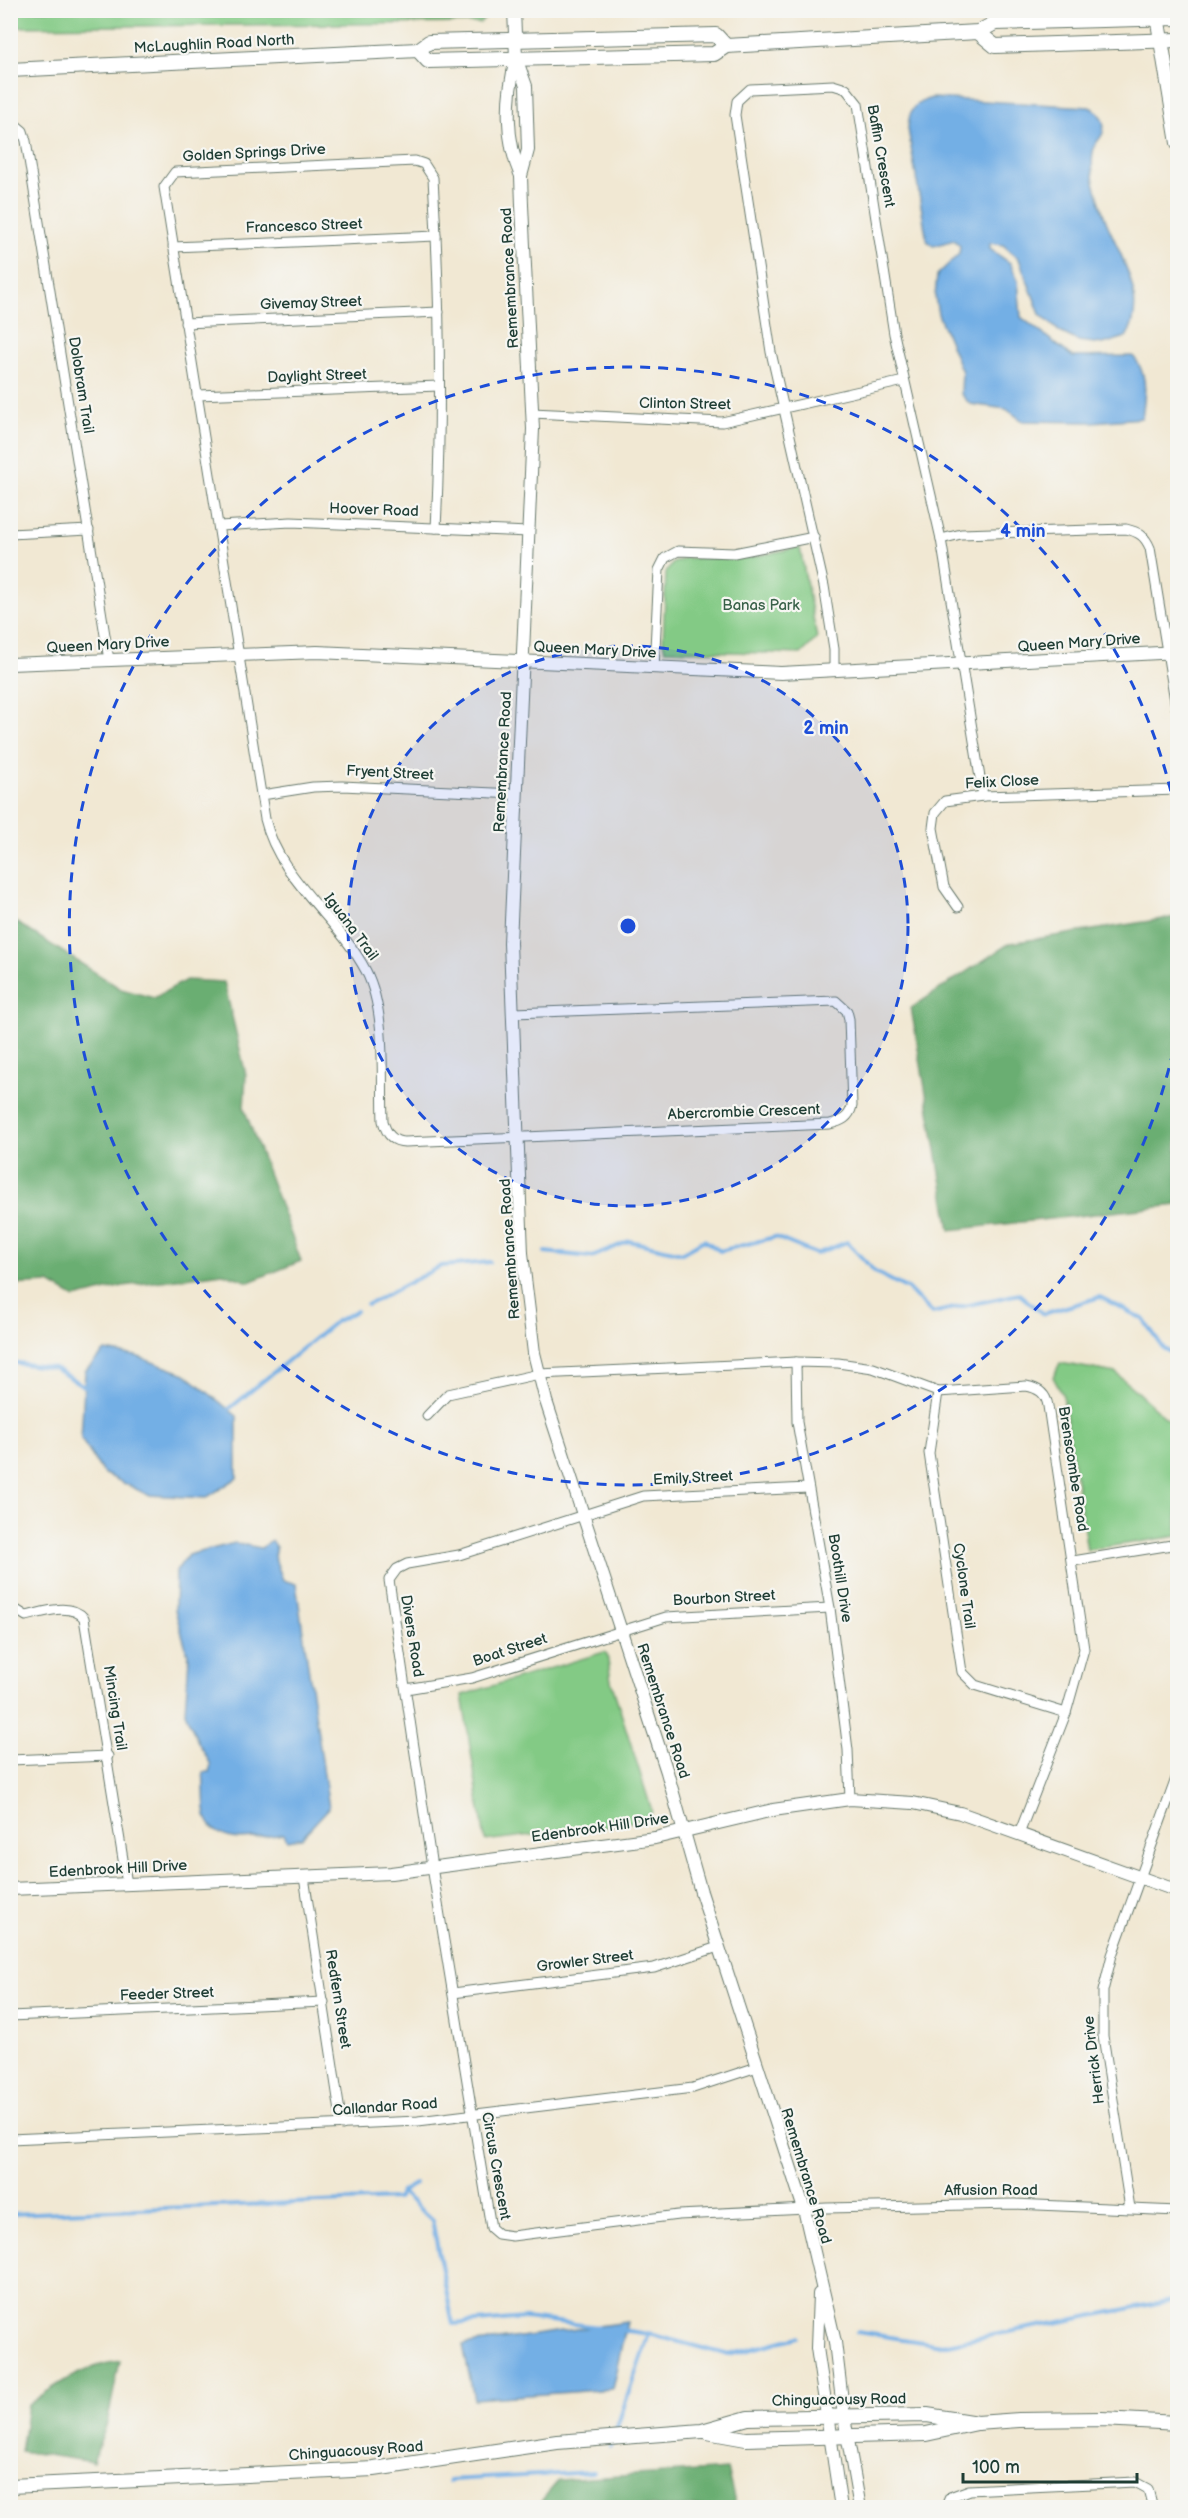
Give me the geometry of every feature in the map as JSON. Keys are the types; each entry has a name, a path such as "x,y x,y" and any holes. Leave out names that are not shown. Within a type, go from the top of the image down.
{"main road":[{"name":"McLaughlin Road North","path":"418,50 428,61 714,54 726,46 978,32 994,23 1157,14 1178,18"},
{"path":"1157,14 1178,143"},
{"path":"978,32 995,46 1178,40"},
{"name":"McLaughlin Road North","path":"10,70 418,50 429,42 716,35 726,46"},
{"name":"Chinguacousy Road","path":"10,2486 374,2469 557,2442 702,2431 748,2418 927,2415 977,2423"},
{"name":"Chinguacousy Road","path":"702,2431 746,2439 926,2434 977,2423 1102,2419 1178,2423"}],"street":[{"name":"Remembrance Road","path":"514,10 516,58 509,87 511,153 521,176 532,413 510,943 522,1253 539,1374 684,1831 718,1947 804,2209 835,2342 844,2416 860,2508"},
{"name":"Baffin Crescent","path":"834,670 834,649 814,537 771,352 735,115 737,101 750,89 833,85 846,89 855,98 894,334 941,539 983,796"},
{"name":"Dolobram Trail","path":"10,120 20,126 26,141 109,660"},
{"name":"Golden Springs Drive","path":"238,654 164,187 169,177 180,170 415,161 424,164 433,178 439,312 436,528"},
{"name":"Francesco Street","path":"173,247 436,236"},
{"name":"Givemay Street","path":"185,323 439,312"},
{"name":"Clinton Street","path":"532,413 722,422 904,381"},
{"name":"Daylight Street","path":"197,395 439,386"},
{"name":"Hoover Road","path":"219,526 291,522 528,532"},
{"path":"941,539 961,534 1126,529 1137,531 1146,538 1150,548 1173,652 1178,719"},
{"path":"10,534 89,530"},
{"path":"654,668 659,570 665,558 678,551 734,553 814,537"},
{"name":"Queen Mary Drive","path":"10,664 317,652 781,673 961,666 1173,652"},
{"name":"Iguana Trail","path":"238,654 270,837 279,858 354,953 371,983 378,1015 383,1121 388,1134 395,1140 405,1142 518,1136"},
{"name":"Fryent Street","path":"262,795 328,786 516,794"},
{"name":"Felix Close","path":"958,908 944,886 933,828 934,813 945,801 983,796 1178,790"},
{"name":"Abercrombie Crescent","path":"514,1014 836,1001 847,1011 849,1019 852,1095 850,1114 842,1121 830,1124 518,1136"},
{"name":"Brenscombe Road","path":"427,1416 448,1394 539,1374 796,1362 838,1363 873,1368 938,1392 1034,1387 1045,1395 1073,1561 1084,1649 1065,1713 1019,1834"},
{"name":"Boothill Drive","path":"796,1362 797,1422 830,1608 848,1750 850,1799"},
{"name":"Cyclone Trail","path":"938,1392 929,1453 962,1672 975,1685 1065,1713"},
{"name":"Emily Street","path":"583,1514 654,1494 808,1488"},
{"name":"Divers Road","path":"432,1867 389,1580 397,1569 407,1564 459,1555 583,1514"},
{"path":"1073,1561 1178,1544"},
{"name":"Mincing Trail","path":"10,1606 26,1616 67,1609 79,1612 84,1618 127,1884"},
{"name":"Bourbon Street","path":"621,1630 681,1614 830,1608"},
{"name":"Boat Street","path":"406,1689 472,1678 621,1630"},
{"path":"10,1760 108,1756"},
{"name":"Herrick Drive","path":"1130,2208 1103,2036 1102,2007 1107,1973 1178,1773"},
{"name":"Edenbrook Hill Drive","path":"10,1889 391,1873 625,1842 773,1810 850,1799 913,1803 960,1813 1178,1891"},
{"name":"Circus Crescent","path":"432,1867 488,2221 498,2234 512,2236 678,2216 804,2209"},
{"name":"Redfern Street","path":"304,1877 342,2125"},
{"name":"Growler Street","path":"453,1993 654,1968 718,1947"},
{"name":"Feeder Street","path":"10,2016 324,2002"},
{"name":"Callandar Road","path":"10,2139 342,2125 471,2115 693,2088 757,2067"},
{"name":"Affusion Road","path":"804,2209 948,2204 1178,2211"},
{"name":"Remembrance Road","path":"819,2277 817,2348 841,2508"},
{"path":"945,2508 950,2497 957,2492 969,2490 1135,2482 1148,2490 1153,2508"}],"green space":[{"path":"10,11 493,11 480,23 11,27"},
{"name":"Banas Park","path":"800,548 817,638 801,654 665,650 663,643 666,572 673,563 685,558 748,558"},
{"path":"1176,917 1177,1205 950,1230 911,1008 1010,943"},
{"path":"11,919 121,989 154,998 186,980 224,982 246,1075 244,1108 301,1261 249,1282 223,1273 123,1286 75,1298 49,1283 11,1285"},
{"path":"1060,1363 1116,1373 1177,1428 1177,1536 1087,1550 1063,1396 1053,1377"},
{"path":"604,1652 607,1654 611,1681 652,1811 648,1818 621,1824 485,1841 462,1695"},
{"path":"120,2361 107,2423 93,2462 21,2451 28,2405 60,2383 82,2372"},
{"path":"727,2469 736,2507 536,2507 559,2480"}],"water":[{"path":"932,98 1089,107 1101,117 1104,128 1094,148 1093,174 1103,214 1126,268 1134,296 1135,310 1126,337 1103,344 1078,341 1060,332 1040,314 1019,259 1003,245 990,243 990,249 1010,263 1018,281 1021,317 1073,357 1133,356 1144,378 1142,418 1092,422 1023,421 1006,409 970,404 961,394 962,372 938,314 935,297 937,275 959,254 960,246 954,240 934,246 927,241 908,129 913,108 920,102"},
{"path":"105,1351 136,1356 185,1374 237,1416 237,1478 206,1498 148,1495 103,1473 81,1439 85,1371"},
{"path":"272,1541 276,1546 274,1556 283,1580 296,1584 329,1808 301,1838 287,1840 284,1834 241,1839 230,1838 213,1828 207,1819 203,1772 209,1772 211,1765 185,1712 189,1658 175,1610 176,1571 188,1555 235,1543 261,1548"},
{"path":"627,2322 612,2389 474,2399 463,2345"}],"waterway":[{"path":"545,1252 592,1257 629,1241 682,1253 704,1240 720,1251 775,1237 816,1254 847,1242 875,1272 908,1289 932,1313 1019,1294 1043,1314 1100,1297 1143,1319 1164,1349 1178,1356"},
{"path":"367,1305 441,1266 490,1262"},
{"path":"229,1409 335,1322 356,1311"},
{"path":"10,1362 54,1368 84,1386"},
{"path":"10,2214 397,2199 401,2192 415,2184"},
{"path":"401,2192 432,2220 453,2324 526,2318 598,2327"},
{"path":"857,2332 942,2345 1178,2299"},
{"path":"621,2330 649,2334 729,2355 798,2337"},
{"path":"610,2447 649,2334"},
{"path":"449,2482 449,2480 593,2472"}]}
